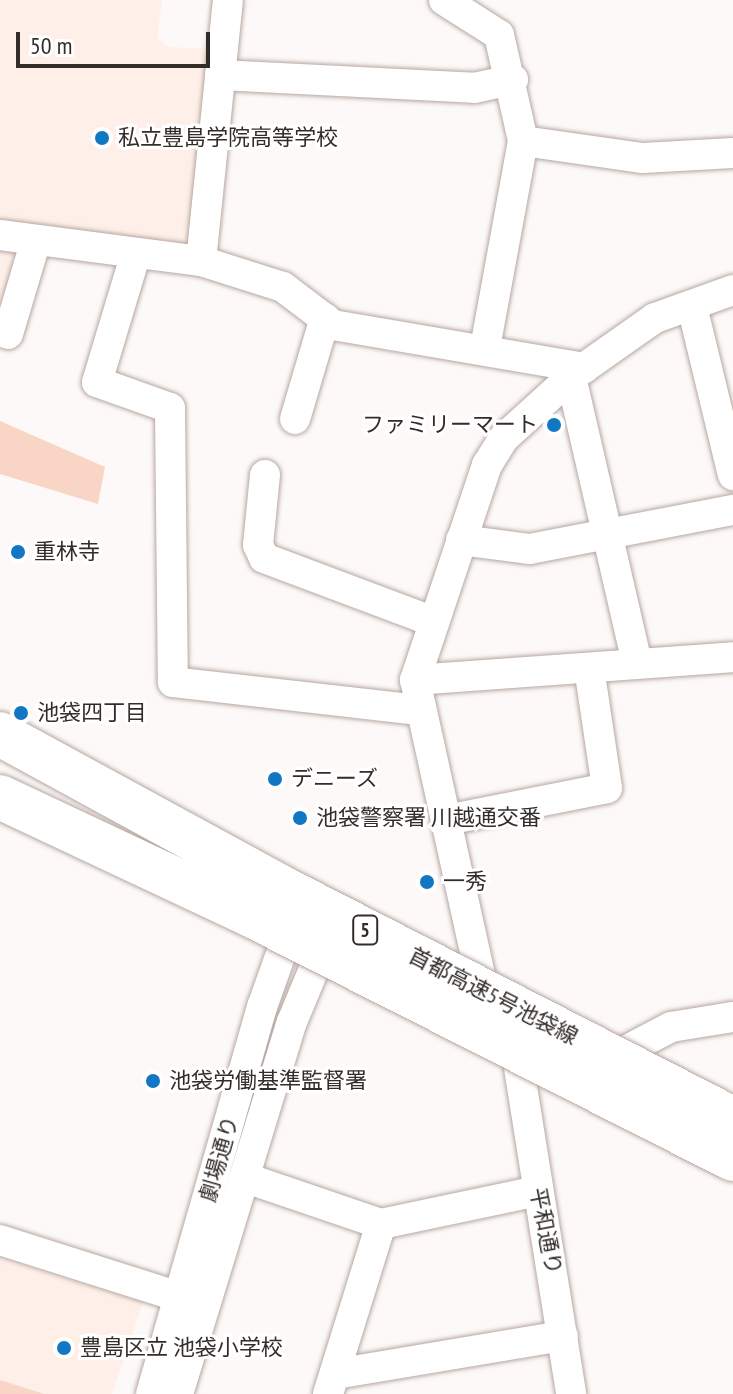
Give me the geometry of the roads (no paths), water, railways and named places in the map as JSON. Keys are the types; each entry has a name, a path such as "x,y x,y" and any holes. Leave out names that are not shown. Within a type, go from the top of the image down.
{"highway":[{"name":"首都高速5号池袋線","path":"0,734 286,890 733,1119"},
{"name":"首都高速5号池袋線","path":"0,797 255,917 733,1159"}],"street":[{"path":"201,261 228,0"},
{"path":"446,0 499,35 513,80 523,141 485,349"},
{"path":"220,75 474,88 513,80"},
{"path":"523,141 643,158 733,153"},
{"path":"0,235 201,261 283,287 333,325 485,349 578,372"},
{"path":"8,334 36,240"},
{"path":"136,253 97,382 170,408 173,682 417,695 589,668 637,664 732,664"},
{"path":"480,975 417,695 434,622 487,465 504,438 578,372 655,318 733,290"},
{"path":"692,306 733,475"},
{"path":"295,419 325,318"},
{"path":"578,372 637,664"},
{"path":"265,475 258,545 264,558 434,622"},
{"path":"461,540 530,549 733,510"},
{"path":"446,820 607,788 589,668"},
{"name":"劇場通り","path":"151,1394 262,1007 308,881"},
{"name":"劇場通り","path":"178,1394 292,1022 342,900"},
{"path":"627,1050 671,1027 733,1017"},
{"name":"平和通り","path":"519,1068 571,1394"},
{"path":"246,1178 381,1224 537,1191"},
{"path":"381,1224 331,1384 563,1336"},
{"path":"0,1240 180,1297"}],"place":[{"name":"私立豊島学院高等学校","path":"102,138"},
{"name":"ファミリーマート","path":"554,425"},
{"name":"重林寺","path":"18,552"},
{"name":"池袋四丁目","path":"21,713"},
{"name":"デニーズ","path":"275,779"},
{"name":"池袋警察署 川越通交番","path":"300,818"},
{"name":"一秀","path":"427,882"},
{"name":"池袋労働基準監督署","path":"153,1081"},
{"name":"豊島区立 池袋小学校","path":"64,1348"}]}
